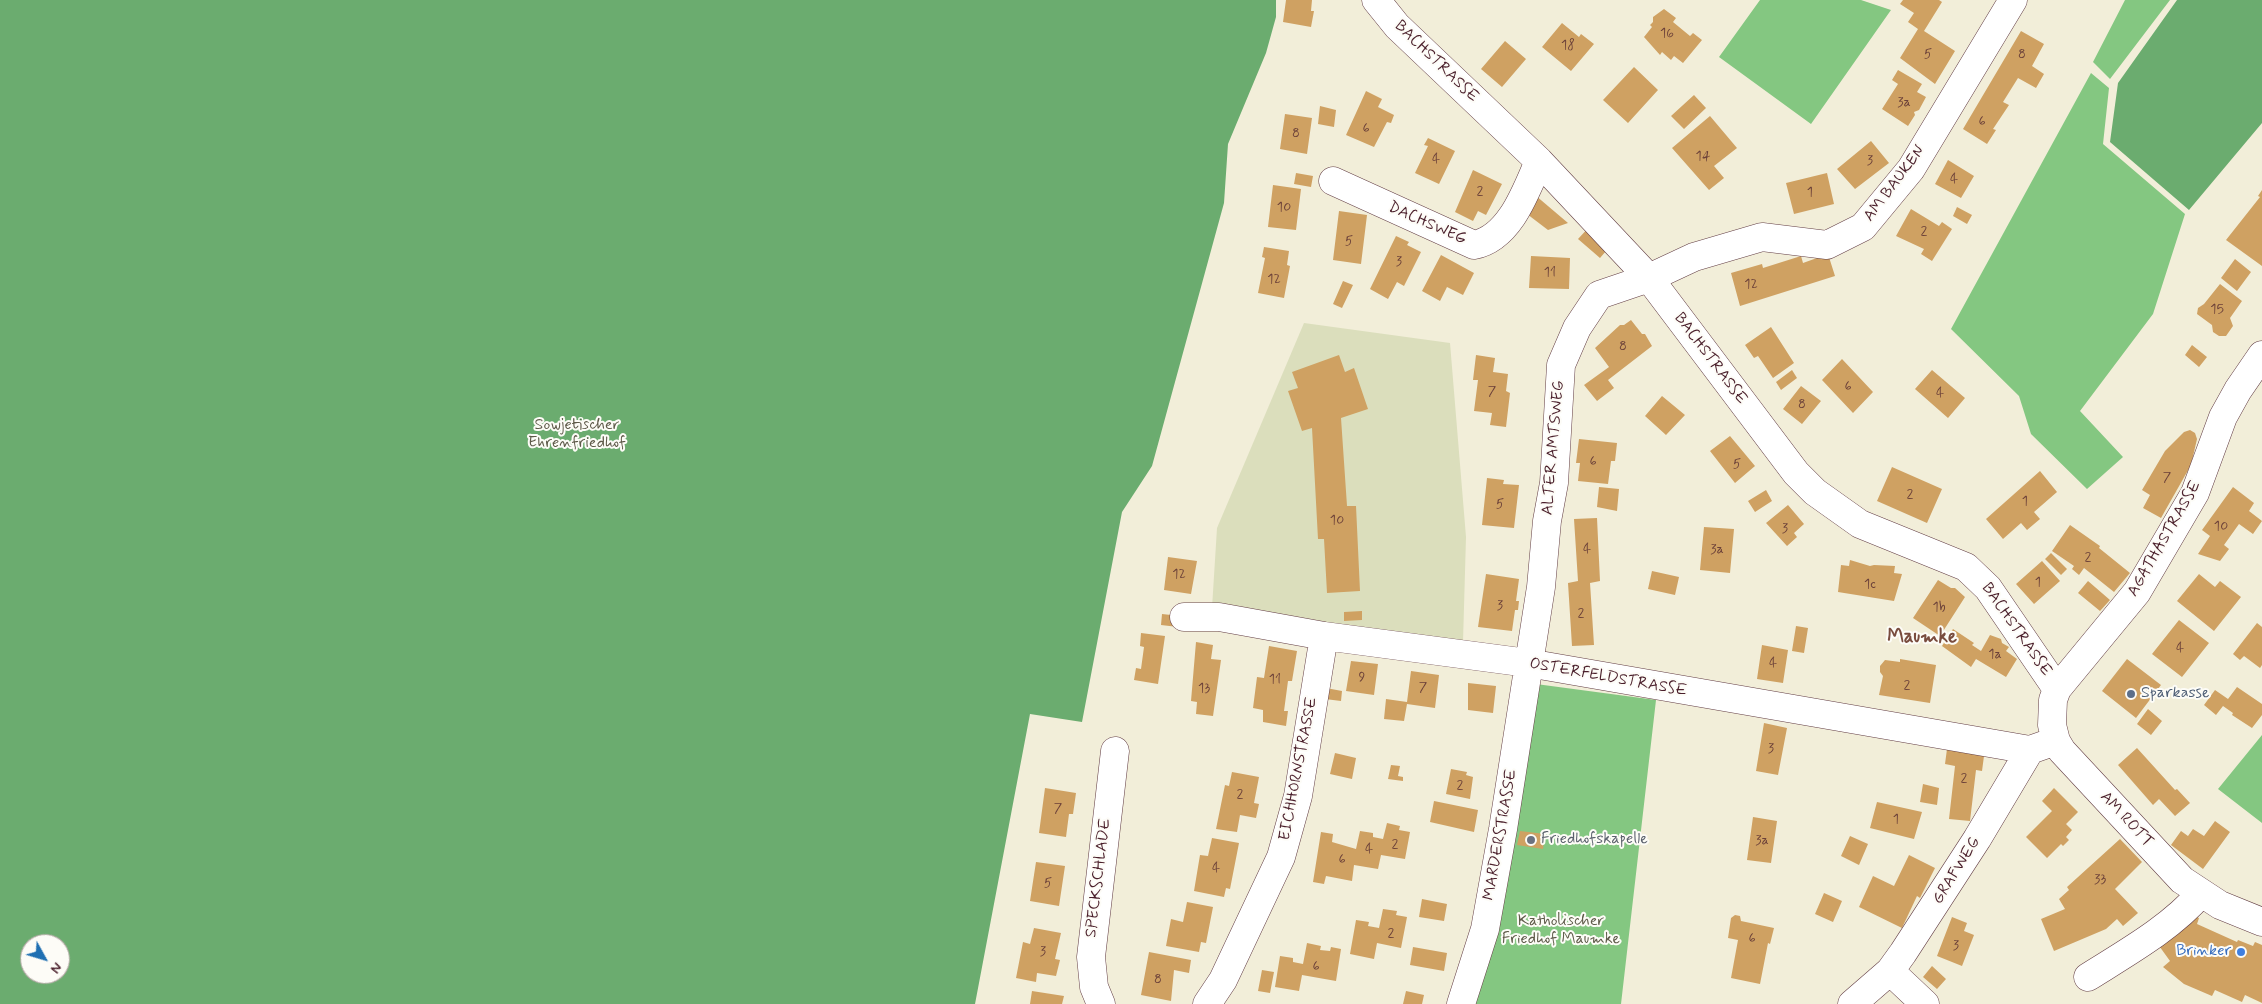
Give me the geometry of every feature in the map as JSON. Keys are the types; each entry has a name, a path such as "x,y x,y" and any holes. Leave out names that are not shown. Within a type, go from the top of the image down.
{"street":[{"name":"BACHSTRASSE","path":"1376,0 1397,26 1539,161 1649,278 1796,472 1815,492 1860,524 1966,567 1988,588 2057,689"},
{"name":"AM BAUKEN","path":"1649,278 1694,257 1762,238 1827,245 1863,227 1911,169 2013,0"},
{"name":"DACHSWEG","path":"1333,181 1474,245 1488,242 1517,211 1539,161"},
{"name":"ALTER AMTSWEG","path":"1528,663 1541,587 1554,483 1560,365 1577,328 1599,295 1649,278"},
{"name":"AGATHASTRASSE","path":"2043,745 2057,689 2137,592 2195,493 2223,417 2238,390 2262,355"},
{"name":"OSTERFELDSTRASSE","path":"1184,617 1219,617 1324,636 1528,663 2043,745"},
{"name":"EICHHORNSTRASSE","path":"1207,1004 1232,962 1281,858 1298,796 1324,636"},
{"name":"MARDERSTRASSE","path":"1461,1004 1485,929 1503,829 1528,663"},
{"name":"AM ROTT","path":"2043,745 2062,751 2182,880 2220,905 2262,922"},
{"name":"GRAFWEG","path":"1852,1004 1890,971 1977,839 2043,745"},
{"name":"SPECKSCHLADE","path":"1101,1004 1094,987 1091,957 1115,751"},
{"path":"2088,977 2155,932 2190,905 2201,892"},
{"path":"1890,971 1925,1004"}],"shaded area":[{"path":"1304,323 1450,343 1466,537 1463,642 1212,608 1217,528"}],"green space":[{"name":"Sowjetischer Ehrenfriedhof","path":"0,0 1276,0 1276,17 1266,53 1228,144 1224,203 1152,466 1122,512 1082,722 1030,714 975,1004 0,1004"},
{"path":"1760,0 1861,0 1891,10 1811,124 1719,57"},
{"path":"2125,0 2170,0 2110,79 2093,62"},
{"path":"2177,0 2262,0 2262,123 2189,210 2110,142 2118,83"},
{"path":"2091,73 2109,88 2103,144 2185,214 2153,314 2080,411 2123,457 2087,489 2031,434 2019,396 1951,329"},
{"name":"Katholischer Friedhof Maumke","path":"1536,684 1656,700 1621,1004 1471,1004"},
{"path":"2262,735 2262,823 2218,789"}],"building":[{"path":"1286,0 1312,0 1311,11 1314,11 1311,27 1283,22"},
{"path":"1903,0 1939,0 1942,2 1924,31 1955,51 1935,84 1900,58 1918,29 1908,22 1914,13 1900,4"},
{"path":"1664,9 1676,18 1673,22 1690,36 1693,33 1702,40 1683,63 1674,56 1671,60 1662,52 1660,55 1644,37 1652,27 1650,25 1653,22 1653,17"},
{"path":"1562,23 1579,37 1581,34 1594,44 1571,71 1542,47"},
{"path":"2021,31 2044,44 2032,66 2044,74 2036,88 2018,78 2003,102 2009,105 1993,129 1996,130 1987,144 1963,129"},
{"path":"1505,41 1526,59 1502,87 1481,69"},
{"path":"1634,67 1658,90 1628,123 1603,100"},
{"path":"1898,70 1922,84 1917,92 1926,97 1919,110 1914,112 1915,115 1908,126 1882,109 1898,84 1892,80"},
{"path":"1366,91 1382,99 1378,107 1394,115 1391,123 1387,122 1374,147 1346,135"},
{"path":"1694,95 1706,108 1684,129 1671,116"},
{"path":"1320,106 1336,110 1334,127 1318,124"},
{"path":"1285,114 1312,118 1307,154 1280,149"},
{"path":"1710,116 1737,148 1714,166 1724,178 1709,190 1672,148"},
{"path":"1428,138 1455,151 1439,184 1415,173 1428,146 1424,145"},
{"path":"1871,141 1889,163 1855,189 1837,169"},
{"path":"1948,160 1974,176 1961,198 1935,184"},
{"path":"1473,170 1502,184 1486,215 1478,211 1473,221 1455,212"},
{"path":"1296,173 1313,176 1311,187 1294,184"},
{"path":"1827,173 1834,204 1794,214 1786,183"},
{"path":"1273,185 1301,189 1296,230 1268,227"},
{"path":"2262,190 2262,266 2226,240 2260,197 2258,196"},
{"path":"1535,195 1568,223 1548,230 1527,214"},
{"path":"1957,207 1972,215 1967,224 1953,216"},
{"path":"1911,209 1939,226 1942,222 1952,229 1932,261 1921,254 1924,249 1896,236"},
{"path":"1339,211 1367,215 1361,264 1333,260"},
{"path":"1591,225 1612,244 1600,258 1578,239"},
{"path":"1396,236 1409,242 1407,245 1421,252 1404,286 1397,282 1388,299 1370,289"},
{"path":"1264,247 1289,251 1287,265 1290,266 1284,298 1258,293 1265,258 1262,257"},
{"path":"1828,254 1835,276 1740,306 1731,273 1762,264 1763,268 1801,256 1803,263"},
{"path":"1441,255 1474,273 1463,295 1447,287 1440,301 1422,291"},
{"path":"1531,256 1570,258 1569,289 1529,288"},
{"path":"2235,259 2251,272 2237,291 2221,278"},
{"path":"1343,281 1353,285 1342,308 1333,304"},
{"path":"2220,284 2242,301 2230,318 2233,326 2226,336 2219,336 2213,332 2212,325 2197,314 2198,308 2204,304"},
{"path":"1631,320 1642,334 1645,334 1652,346 1608,380 1614,388 1597,401 1584,385 1609,367 1595,348 1620,325 1624,325"},
{"path":"1771,327 1794,363 1773,378 1758,356 1754,358 1745,345"},
{"path":"2192,345 2207,357 2199,367 2185,355"},
{"path":"1339,355 1345,372 1354,368 1368,409 1341,418 1347,506 1356,506 1360,591 1327,593 1324,539 1318,539 1312,428 1302,431 1288,391 1298,388 1292,372"},
{"path":"1476,355 1495,358 1493,372 1508,374 1506,391 1510,393 1506,427 1490,425 1492,413 1474,411 1478,380 1473,380"},
{"path":"1842,359 1873,392 1853,413 1822,380"},
{"path":"1792,370 1797,378 1781,390 1776,382"},
{"path":"1932,370 1965,398 1948,418 1915,389"},
{"path":"1801,386 1821,401 1802,424 1783,409"},
{"path":"1662,396 1685,415 1666,435 1645,416"},
{"path":"2190,430 2195,433 2197,439 2191,465 2161,518 2143,508 2150,495 2142,490 2165,451 2184,432"},
{"path":"1730,436 1755,466 1735,483 1710,451"},
{"path":"1579,439 1617,443 1615,461 1611,461 1608,484 1578,481 1580,463 1576,463"},
{"path":"1892,467 1942,489 1927,523 1877,501"},
{"path":"2040,471 2057,492 2034,512 2040,519 2027,530 2021,523 2003,539 1986,519"},
{"path":"1487,478 1504,480 1503,484 1519,485 1514,528 1482,525"},
{"path":"1599,487 1619,489 1617,511 1597,507"},
{"path":"2233,487 2254,503 2249,511 2262,521 2253,534 2239,524 2224,545 2229,549 2220,561 2198,554 2210,536 2202,530"},
{"path":"1766,490 1772,501 1755,512 1748,501"},
{"path":"1788,505 1804,524 1794,533 1797,537 1787,546 1766,523"},
{"path":"1597,518 1600,581 1590,583 1594,645 1572,646 1568,583 1578,581 1574,519"},
{"path":"2070,525 2100,546 2099,548 2130,573 2114,592 2084,568 2079,575 2072,569 2074,566 2052,551"},
{"path":"1704,527 1734,529 1730,573 1700,570"},
{"path":"2051,553 2067,569 2061,575 2045,559"},
{"path":"1168,557 1197,561 1191,594 1164,590"},
{"path":"1850,560 1870,566 1895,566 1894,573 1902,574 1894,601 1838,592 1841,565 1849,566"},
{"path":"2042,561 2060,581 2034,604 2016,584"},
{"path":"1652,571 1679,577 1675,595 1648,589"},
{"path":"1486,574 1519,579 1516,601 1519,601 1518,610 1515,610 1512,631 1478,627"},
{"path":"2199,574 2215,587 2220,581 2241,597 2214,631 2177,601"},
{"path":"1938,580 1951,588 1955,588 1965,597 1940,636 1913,618"},
{"path":"2088,581 2110,600 2100,611 2078,593"},
{"path":"1362,611 1362,620 1344,621 1344,612"},
{"path":"1162,614 1180,616 1178,627 1161,625"},
{"path":"2179,620 2209,643 2182,677 2152,654"},
{"path":"2257,623 2262,627 2262,665 2260,668 2244,656 2240,660 2233,654"},
{"path":"1796,626 1808,628 1804,653 1792,651"},
{"path":"1953,629 1974,643 1972,645 1981,651 1990,635 2001,639 2002,643 2009,647 2006,651 2017,659 2006,677 1976,659 1971,667 1942,646"},
{"path":"1141,633 1165,636 1158,684 1134,680 1136,668 1141,669 1144,647 1140,646"},
{"path":"1196,642 1213,645 1211,659 1221,660 1213,716 1196,714 1197,702 1191,701"},
{"path":"1762,645 1788,650 1783,683 1757,679"},
{"path":"1269,646 1297,651 1292,681 1288,681 1284,711 1288,711 1286,726 1263,722 1263,710 1253,708 1257,677 1264,678"},
{"path":"1900,659 1936,665 1930,703 1879,695 1883,676 1880,672 1880,666 1885,660 1900,662"},
{"path":"2127,659 2161,685 2136,718 2102,691"},
{"path":"1351,661 1378,664 1374,695 1346,691"},
{"path":"1411,671 1439,675 1435,708 1407,704 1404,721 1384,719 1386,699 1407,702"},
{"path":"1468,683 1496,686 1493,713 1468,710"},
{"path":"2237,687 2262,704 2262,715 2252,728 2232,715 2233,713 2223,706 2216,715 2204,705 2215,690 2228,699"},
{"path":"1326,688 1342,691 1341,701 1325,699"},
{"path":"2148,709 2162,721 2151,735 2137,724"},
{"path":"1764,723 1787,728 1778,775 1756,771"},
{"path":"2137,748 2175,790 2177,789 2190,803 2175,816 2159,799 2153,805 2118,765"},
{"path":"1947,749 1984,756 1982,771 1976,770 1970,821 1949,819 1955,766 1945,764"},
{"path":"1335,753 1356,758 1352,779 1330,774"},
{"path":"1391,765 1400,766 1398,776 1403,777 1403,781 1388,779"},
{"path":"1451,769 1467,772 1466,775 1473,777 1470,799 1446,794"},
{"path":"1232,772 1259,777 1254,803 1259,804 1256,818 1240,815 1237,832 1216,829 1225,785 1229,786"},
{"path":"1923,784 1939,788 1937,805 1920,802"},
{"path":"1045,788 1076,793 1073,814 1069,814 1066,837 1039,833"},
{"path":"2054,788 2078,812 2066,824 2072,830 2066,837 2069,840 2063,846 2061,844 2047,858 2026,837 2052,811 2042,801"},
{"path":"1434,801 1478,810 1474,832 1430,822"},
{"path":"1877,802 1922,812 1914,839 1870,828"},
{"path":"1753,817 1777,821 1771,863 1747,860"},
{"path":"2215,821 2230,832 2203,869 2171,845 2181,831 2188,836 2193,829 2204,836"},
{"path":"1387,823 1400,826 1399,830 1410,832 1405,859 1381,855 1378,869 1354,865 1352,881 1326,876 1324,884 1313,882 1321,832 1333,834 1332,842 1356,849 1360,831 1373,833 1373,837 1383,839"},
{"name":"Friedhofskapelle","path":"1520,831 1545,834 1543,849 1517,845"},
{"path":"1850,836 1868,844 1859,865 1841,856"},
{"path":"1212,838 1239,843 1230,889 1226,888 1224,897 1194,891 1200,855 1208,856"},
{"path":"2120,839 2142,862 2115,889 2138,913 2123,926 2117,919 2106,929 2054,951 2041,919 2065,909 2059,899 2069,890 2067,887"},
{"path":"1909,855 1935,868 1920,898 1917,896 1902,928 1859,907 1873,876 1894,886"},
{"path":"1036,862 1065,866 1059,906 1030,901"},
{"path":"1824,893 1842,901 1833,922 1815,914"},
{"path":"1422,899 1447,904 1444,921 1419,917"},
{"path":"1187,902 1213,907 1206,943 1201,942 1199,952 1166,946 1171,919 1183,922"},
{"path":"1383,909 1397,911 1396,915 1407,917 1401,948 1377,943 1374,959 1350,954 1356,920 1369,922 1368,926 1379,928"},
{"path":"1735,915 1740,916 1741,921 1774,928 1770,944 1768,943 1760,984 1731,978 1738,940 1728,938 1731,918"},
{"path":"2193,915 2199,918 2197,924 2237,942 2238,940 2253,946 2255,942 2262,945 2262,1003 2245,995 2242,1002 2215,990 2212,996 2184,984 2163,967 2170,961 2157,943"},
{"path":"1952,917 1967,923 1964,931 1974,935 1962,966 1937,956"},
{"path":"1034,928 1061,933 1055,959 1060,960 1056,976 1037,973 1036,982 1016,978 1023,942 1030,944"},
{"path":"1307,943 1321,946 1320,950 1330,951 1331,947 1341,949 1336,981 1302,975 1299,991 1275,987 1280,956 1293,958 1293,962 1303,964"},
{"path":"1413,947 1447,953 1444,971 1410,965"},
{"path":"1149,952 1191,960 1189,973 1174,970 1171,1001 1141,995"},
{"path":"1932,966 1946,979 1937,989 1923,977"},
{"path":"1262,970 1274,972 1270,993 1258,991"},
{"path":"1032,991 1064,996 1062,1004 1030,1004"},
{"path":"1406,991 1424,995 1422,1004 1403,1004"}],"place":[{"name":"Sparkasse","path":"2131,694"},
{"name":"Friedhofskapelle","path":"1531,840"},
{"name":"Brinker","path":"2241,952"}],"district":[{"name":"Maumke","path":"1922,638"}]}
